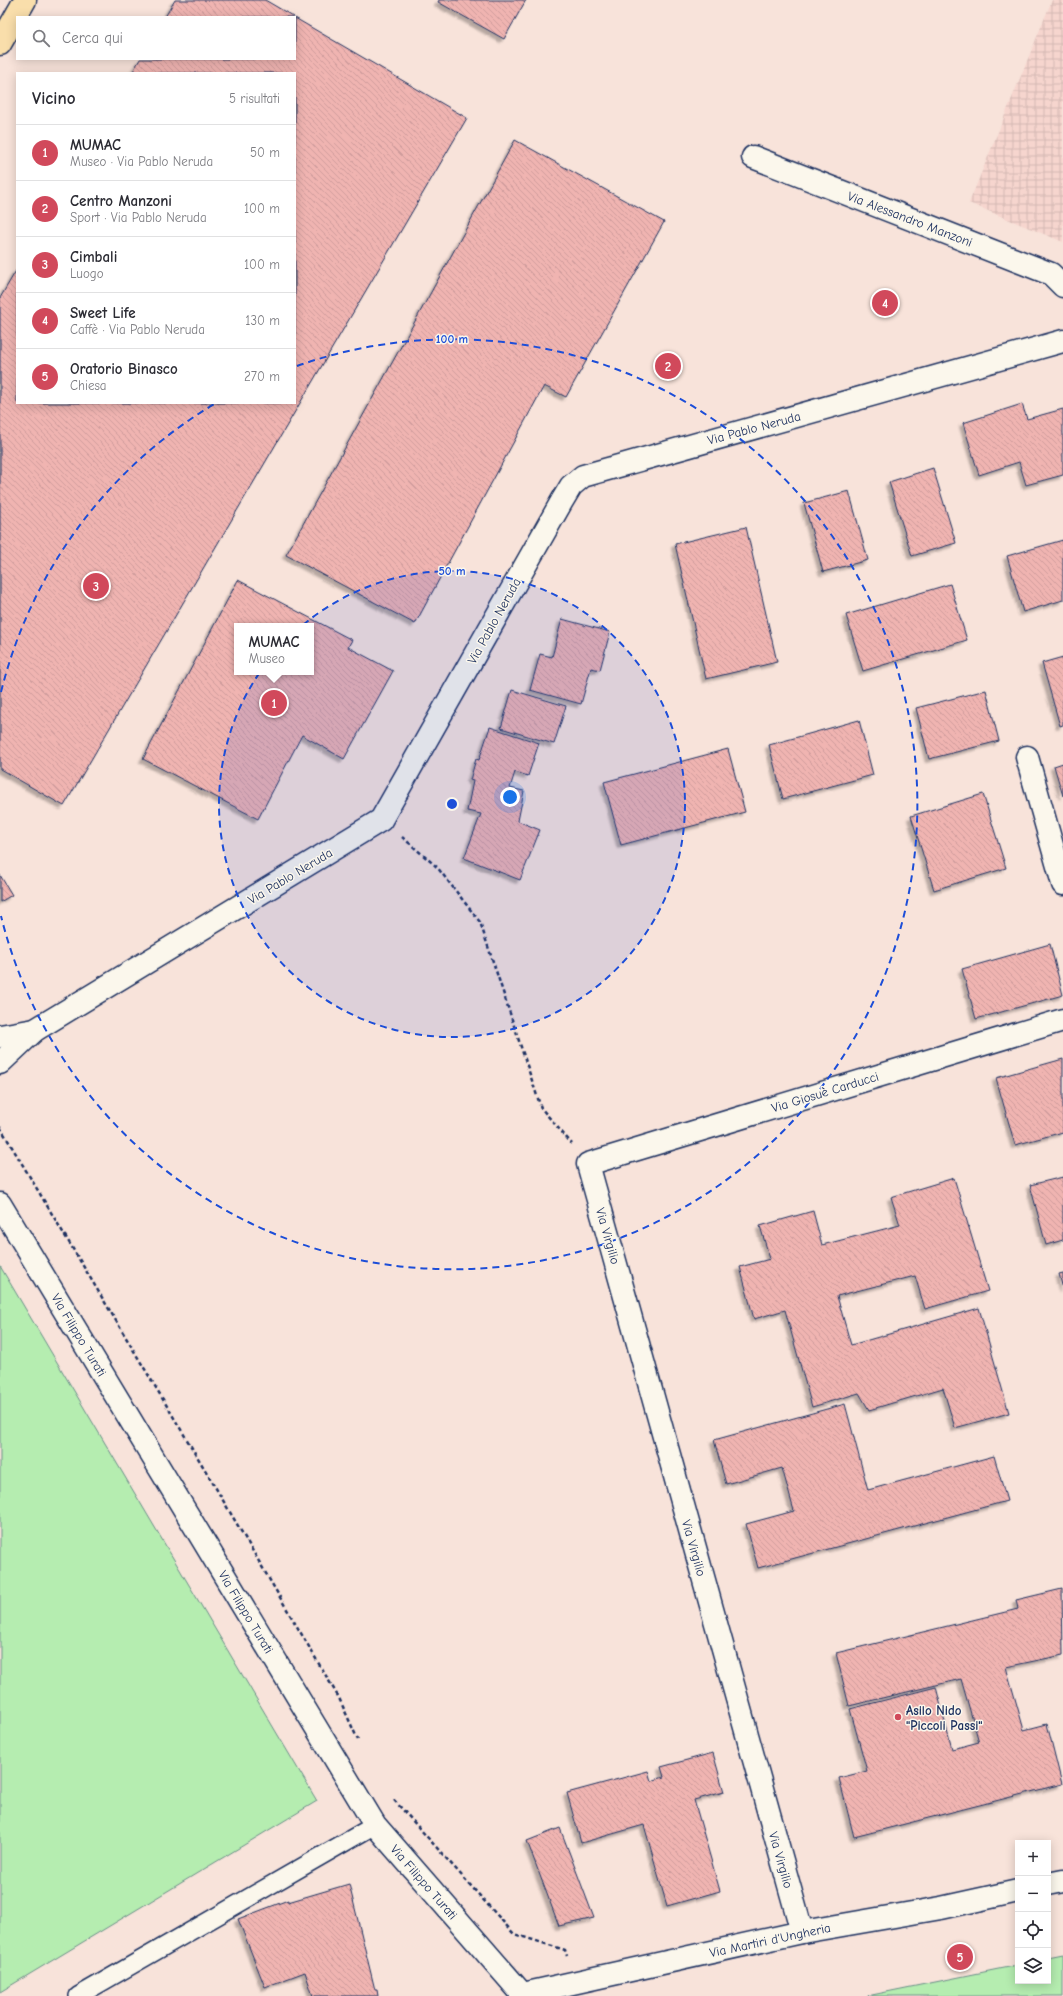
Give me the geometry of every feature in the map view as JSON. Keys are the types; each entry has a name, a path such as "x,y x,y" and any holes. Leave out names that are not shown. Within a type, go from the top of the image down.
{"highway":[{"path":"0,44 25,0"}],"street":[{"name":"Via Alessandro Manzoni","path":"753,157 1051,274 1063,286"},
{"name":"Via Pablo Neruda","path":"0,1036 35,1030 381,820 562,501 571,486 583,476 1063,341"},
{"path":"1027,757 1063,884"},
{"name":"Via Giosuè Carducci","path":"588,1164 1063,1020"},
{"path":"0,1063 35,1030"},
{"name":"Via Virgilio","path":"588,1164 802,1932"},
{"name":"Via Filippo Turati","path":"0,1204 375,1825 524,1995"},
{"path":"1051,1883 1063,1881"},
{"name":"Via Martiri d'Ungheria","path":"524,1995 802,1932 941,1908 1015,1892"}],"lane":[{"path":"78,1996 375,1825"}],"path":[{"path":"381,820 437,867 480,922 542,1108 588,1164"},
{"path":"0,1127 207,1473 331,1685 360,1746"},
{"path":"375,1825 391,1797 514,1934 565,1950"}],"shaded area":[{"path":"1052,0 1063,0 1063,242 969,203"}],"green space":[{"path":"0,1266 317,1801 0,1992"},
{"path":"1063,1955 1063,1996 867,1996 1015,1966 1015,1984 1051,1984 1051,1957"}],"building":[{"path":"175,0 265,0 292,16 166,16"},
{"path":"439,0 526,0 504,39 438,2"},
{"path":"296,19 467,118 64,806 0,769 0,298 16,271 16,404 296,404 296,72 133,72 139,60 296,60"},
{"path":"515,140 664,222 566,397 544,386 415,624 286,555"},
{"path":"1022,404 1027,419 1063,409 1063,475 1026,485 1019,462 979,475 963,423"},
{"path":"933,468 956,543 912,556 889,482"},
{"path":"849,491 868,560 823,572 804,503"},
{"path":"746,527 777,662 706,679 675,544"},
{"path":"1063,540 1063,600 1023,612 1007,556"},
{"path":"238,580 352,640 348,647 393,671 344,759 302,735 258,819 143,759"},
{"path":"950,584 967,640 863,671 846,615"},
{"path":"562,619 610,632 600,670 591,668 581,704 530,690 540,654 552,657"},
{"path":"1063,657 1063,725 1060,726 1042,663"},
{"path":"512,690 566,706 554,744 501,728"},
{"path":"986,690 999,741 929,759 916,708"},
{"path":"859,720 873,775 783,799 769,745"},
{"path":"490,727 539,743 528,776 515,772 510,788 524,791 518,821 540,830 520,880 464,858 481,814 467,811 473,781 470,780 476,759 479,760"},
{"path":"728,749 745,812 621,845 604,782"},
{"path":"1063,763 1063,796 1054,766"},
{"path":"983,794 1006,868 934,890 911,816"},
{"path":"0,875 12,895 0,902"},
{"path":"1050,944 1063,995 976,1019 962,969"},
{"path":"1063,1059 1063,1132 1015,1145 996,1078"},
{"path":"1063,1177 1063,1240 1046,1245 1030,1185"},
{"path":"954,1178 988,1291 925,1309 915,1276 837,1296 851,1345 979,1308 1009,1413 955,1428 943,1388 869,1410 859,1393 812,1407 785,1310 754,1319 740,1267 770,1259 760,1226 813,1211 822,1245 900,1225 891,1197"},
{"path":"1063,1273 1063,1289 1059,1274"},
{"path":"845,1404 868,1490 994,1456 1007,1501 758,1568 746,1524 794,1511 782,1468 726,1484 714,1440"},
{"name":"Asilo Nido \"Piccoli Passi\"","path":"1062,1589 1063,1655 1006,1667 1024,1730 1047,1724 1062,1784 854,1837 839,1778 867,1771 850,1709 936,1687 952,1749 979,1742 961,1679 849,1706 836,1653 1018,1609 1016,1600"},
{"path":"713,1753 724,1792 694,1800 720,1891 667,1906 644,1825 581,1843 567,1793 648,1771 651,1781 664,1777 661,1767"},
{"path":"560,1828 594,1918 559,1926 527,1841"},
{"path":"349,1884 375,1990 377,1990 378,1996 313,1996 305,1972 265,1987 238,1919 288,1900 288,1902"}],"place":[{"name":"Sweet Life","path":"885,303"},
{"name":"Centro Manzoni","path":"668,366"},
{"name":"Cimbali","path":"96,586"},
{"name":"MUMAC","path":"274,703"},
{"name":"Asilo Nido \"Piccoli Passi\"","path":"898,1717"},
{"name":"Oratorio Binasco","path":"960,1957"}]}
